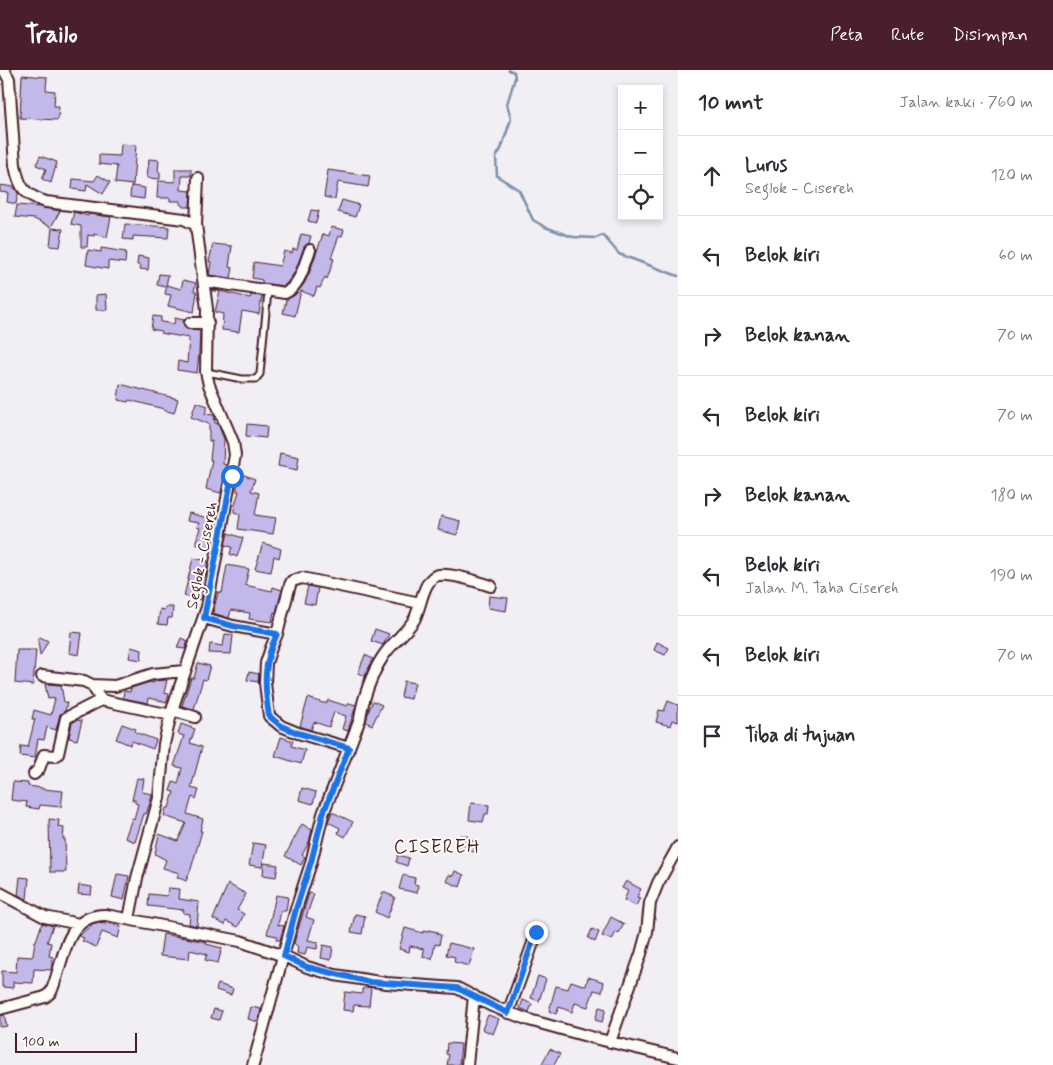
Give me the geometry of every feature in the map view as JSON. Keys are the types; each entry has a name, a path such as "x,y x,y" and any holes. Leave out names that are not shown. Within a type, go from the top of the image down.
{"street":[{"path":"4,70 9,79 17,178 23,190 34,198 46,202 184,219 196,225"},
{"name":"Seglok - Cisereh","path":"129,919 137,878 159,798 163,751 171,712 204,618 235,455 233,442 208,385 206,372 208,322 196,225 198,178"},
{"path":"204,281 285,293 291,290 298,282 310,250"},
{"path":"190,324 208,322"},
{"path":"252,1065 311,862 323,814 360,719 361,705 382,657 414,620 430,580 438,575 471,579 491,586"},
{"path":"349,748 298,733 281,726 269,716 265,683 266,663 277,634 292,581 302,578 420,603"},
{"path":"204,618 233,626 277,634"},
{"path":"42,676 84,682 92,685 115,686 153,674 184,671"},
{"path":"92,685 101,700"},
{"path":"34,774 39,769 44,755 55,756 58,754 66,718 101,700 195,717"},
{"path":"610,1042 643,947 647,932 650,904 658,883 678,847"},
{"path":"0,893 45,917 79,924"},
{"path":"0,1010 46,997 51,992 67,943 79,924 97,915 129,919 240,941 284,956 307,967 335,975 386,984 457,988 508,1013 529,1020 678,1058"},
{"path":"508,1013 536,932"},
{"path":"467,1065 474,996"}],"lane":[{"path":"206,372 256,379 260,374 268,291"}],"building":[{"path":"22,75 47,77 46,90 55,91 54,106 59,106 58,120 20,118"},
{"path":"121,144 136,145 133,185 115,183 117,166 99,164 99,155 120,156"},
{"path":"40,156 57,162 51,183 42,179 46,169 36,165"},
{"path":"149,159 159,160 158,172 160,172 160,179 147,178"},
{"path":"175,169 191,169 191,176 182,176 181,190 191,191 190,207 183,207 180,201 170,201 170,198 157,198 158,181 175,182"},
{"path":"328,170 370,176 368,187 338,182 335,199 324,197"},
{"path":"98,175 110,182 103,194 87,184 86,191 72,189 73,179 94,181"},
{"path":"0,185 14,187 18,193 16,204 7,202 8,193 0,192"},
{"path":"131,186 145,188 144,199 130,197"},
{"path":"342,200 359,205 355,217 338,212"},
{"path":"17,205 60,211 51,227 34,219 15,217"},
{"path":"311,210 319,211 316,223 308,221"},
{"path":"74,212 88,216 89,214 111,217 107,237 94,234 94,236 88,235 87,247 81,247 81,226 71,224"},
{"path":"125,224 169,227 168,238 133,236 133,240 123,239"},
{"path":"331,227 344,230 342,236 339,236 331,258 334,259 327,279 325,277 320,288 317,287 314,296 301,291 295,316 283,313 286,300 295,295 304,284 323,234 329,236"},
{"path":"52,228 63,229 60,247 50,246"},
{"path":"301,234 311,236 309,243 304,247 295,272 286,284 283,286 262,283 262,280 252,278 254,262 280,266 284,251 292,253 293,249 297,250"},
{"path":"213,244 232,246 229,267 233,268 231,278 209,275 211,262 209,262"},
{"path":"101,248 126,252 125,263 108,261 108,269 86,265 88,250 101,252"},
{"path":"138,256 149,258 148,270 140,269 141,265 137,265"},
{"path":"159,274 168,275 166,287 157,285"},
{"path":"183,280 196,283 194,291 197,292 194,312 168,306 171,295 165,294 167,285 181,289"},
{"path":"220,291 250,298 251,295 262,296 259,314 242,311 239,332 222,330 223,314 215,312"},
{"path":"106,294 107,310 96,310 96,295"},
{"path":"153,316 161,317 161,322 174,324 175,318 184,320 183,323 186,329 200,331 197,373 177,370 178,361 187,363 189,338 160,333 161,331 151,329"},
{"path":"120,384 178,399 174,413 129,400 128,402 118,400"},
{"path":"196,402 208,406 205,414 214,415 215,423 218,424 224,439 223,464 226,465 221,493 206,489 212,460 210,460 212,441 209,441 209,424 191,417"},
{"path":"247,424 267,426 266,438 246,436"},
{"path":"280,453 299,457 297,470 278,466"},
{"path":"239,473 255,479 251,491 259,493 255,515 276,518 273,534 238,529 240,514 234,512 234,509 239,491 237,491 237,484"},
{"path":"189,513 211,519 210,522 215,524 211,549 195,544 200,528 197,527 199,523 187,521"},
{"path":"441,516 460,521 457,535 438,530"},
{"path":"228,533 243,538 237,557 230,554 232,547 225,545"},
{"path":"263,543 281,549 279,558 274,556 271,572 255,569"},
{"path":"193,558 208,561 201,600 184,596"},
{"path":"227,565 249,569 245,585 272,591 273,587 282,590 272,622 249,619 250,613 231,610 229,618 213,613 218,592 222,593"},
{"path":"308,586 318,588 315,605 304,603"},
{"path":"489,596 508,598 506,611 488,608"},
{"path":"165,607 173,607 172,618 168,618 167,625 158,624 160,609 164,610"},
{"path":"375,629 389,634 383,645 371,641"},
{"path":"71,632 82,633 79,655 69,653"},
{"path":"225,634 233,635 231,654 209,653 210,644 223,646"},
{"path":"40,637 48,641 40,656 38,641"},
{"path":"181,638 188,641 185,649 177,648"},
{"path":"657,642 669,648 665,655 654,650"},
{"path":"131,647 142,650 141,660 129,658"},
{"path":"17,650 36,650 33,685 15,683"},
{"path":"365,655 373,659 365,676 358,673"},
{"path":"198,663 210,666 206,680 203,679 194,709 182,706"},
{"path":"249,672 259,674 258,682 247,680"},
{"path":"167,680 164,693 169,694 167,702 149,698 148,703 123,698 124,691 130,692 131,688 150,682 154,683 154,681"},
{"path":"404,681 415,683 411,699 401,697"},
{"path":"45,684 61,685 64,702 67,703 65,711 60,714 56,730 47,727 44,740 38,739 35,758 20,756 21,746 28,747 35,719 32,719 34,710 51,715 55,698 48,699"},
{"path":"308,698 323,703 327,703 328,700 347,706 349,703 356,705 348,731 342,729 346,716 334,712 329,727 314,722 311,730 300,726"},
{"path":"373,701 382,705 372,725 366,722"},
{"path":"668,701 678,705 678,722 672,720 670,726 656,722 659,710 664,711"},
{"path":"77,720 82,721 77,740 69,738 72,723"},
{"path":"122,724 136,729 135,732 156,740 153,749 132,741 130,745 116,739"},
{"path":"181,724 195,729 190,743 202,747 191,788 199,790 196,799 192,797 187,814 203,819 200,831 202,831 186,881 177,877 179,873 163,868 166,860 155,854 159,834 178,841 186,823 164,816 166,808 169,808 174,792 170,791 173,782 178,784 182,768 174,766 184,736 178,734"},
{"path":"281,737 293,741 291,746 305,750 301,764 275,756"},
{"path":"137,778 144,779 142,792 152,794 135,842 125,838 132,818 134,819 138,804 135,803 135,800 132,800"},
{"path":"13,782 28,783 28,786 42,789 63,791 61,807 40,805 39,809 26,807 27,802 11,800"},
{"path":"302,788 316,792 313,804 299,800"},
{"path":"471,803 489,805 488,814 485,814 483,822 469,820"},
{"path":"332,812 353,822 345,837 338,833 340,828 328,822"},
{"path":"49,819 59,820 58,827 64,828 66,872 50,872"},
{"path":"302,824 312,830 309,842 302,855 305,857 301,865 285,856"},
{"path":"461,835 470,837 469,840 478,842 475,852 458,848"},
{"path":"253,843 266,845 262,867 249,865"},
{"path":"398,855 409,858 407,866 396,862"},
{"path":"264,863 278,865 276,877 263,875"},
{"path":"455,871 464,875 460,887 446,881 449,875 453,876"},
{"path":"117,874 129,876 124,900 112,897"},
{"path":"403,875 415,878 414,884 418,885 417,893 399,889"},
{"path":"20,877 29,878 27,899 18,895"},
{"path":"626,881 641,889 637,897 640,898 636,906 624,900 628,891 622,888"},
{"path":"228,884 246,894 237,910 244,914 238,927 226,921 225,925 213,919"},
{"path":"79,885 92,887 91,895 78,894"},
{"path":"168,888 180,889 179,899 199,902 197,926 189,924 190,914 183,913 184,910 148,906 149,894 167,896"},
{"path":"383,892 395,897 387,918 375,912"},
{"path":"309,893 314,894 306,917 314,920 308,940 318,942 317,949 307,947 305,955 297,953 298,947 294,943"},
{"path":"276,895 288,897 286,911 281,911 278,925 284,926 280,940 276,940 277,936 267,934"},
{"path":"355,914 365,916 362,934 351,932"},
{"path":"611,917 624,924 619,933 616,932 612,940 602,936"},
{"path":"42,923 53,926 47,942 51,943 49,956 53,957 51,970 34,969 33,983 13,982 13,988 2,987 2,971 16,972 17,956 32,957 35,941"},
{"path":"94,923 108,923 121,927 118,938 102,932 96,947 82,941 84,938 79,936"},
{"path":"405,928 423,933 423,931 428,932 428,930 438,932 437,934 441,935 439,945 435,944 432,959 423,957 424,949 410,946 409,952 399,949"},
{"path":"592,929 599,932 595,942 588,938"},
{"path":"163,934 207,942 206,944 222,948 218,963 205,960 207,954 190,950 189,959 160,956"},
{"path":"449,943 474,949 469,966 454,962 455,957 446,955"},
{"path":"323,945 333,947 331,960 321,958"},
{"path":"538,976 546,979 539,1001 531,998"},
{"path":"588,977 604,982 602,992 594,990 588,1007 575,1003 572,1012 559,1007 556,1014 549,1011 556,986 568,989 571,981 586,986"},
{"path":"218,984 233,989 231,995 216,990"},
{"path":"371,988 369,1006 354,1005 353,1011 343,1010 345,992 362,994 362,989"},
{"path":"523,1000 532,1004 529,1012 520,1008"},
{"path":"251,1007 261,1009 258,1022 248,1019"},
{"path":"599,1007 606,1009 602,1022 595,1020"},
{"path":"214,1009 222,1011 219,1020 211,1018"},
{"path":"4,1015 7,1026 0,1027 0,1016"},
{"path":"488,1015 499,1019 493,1034 482,1029"},
{"path":"447,1043 461,1044 459,1065 447,1065 449,1055 446,1054"},
{"path":"550,1049 560,1054 554,1065 541,1065"}],"waterway":[{"path":"509,70 514,72 515,78 507,104 511,119 501,149 496,157 497,176 519,190 533,220 545,227 573,237 596,238 603,235 619,254 678,276"}],"district":[{"name":"CISEREH","path":"437,846"}],"route":[{"path":"232,476 204,618 233,626 277,634 266,663 265,683 269,716 281,726 298,733 349,748 323,814 284,956 307,967 370,982 457,988 508,1013 536,932"}]}
